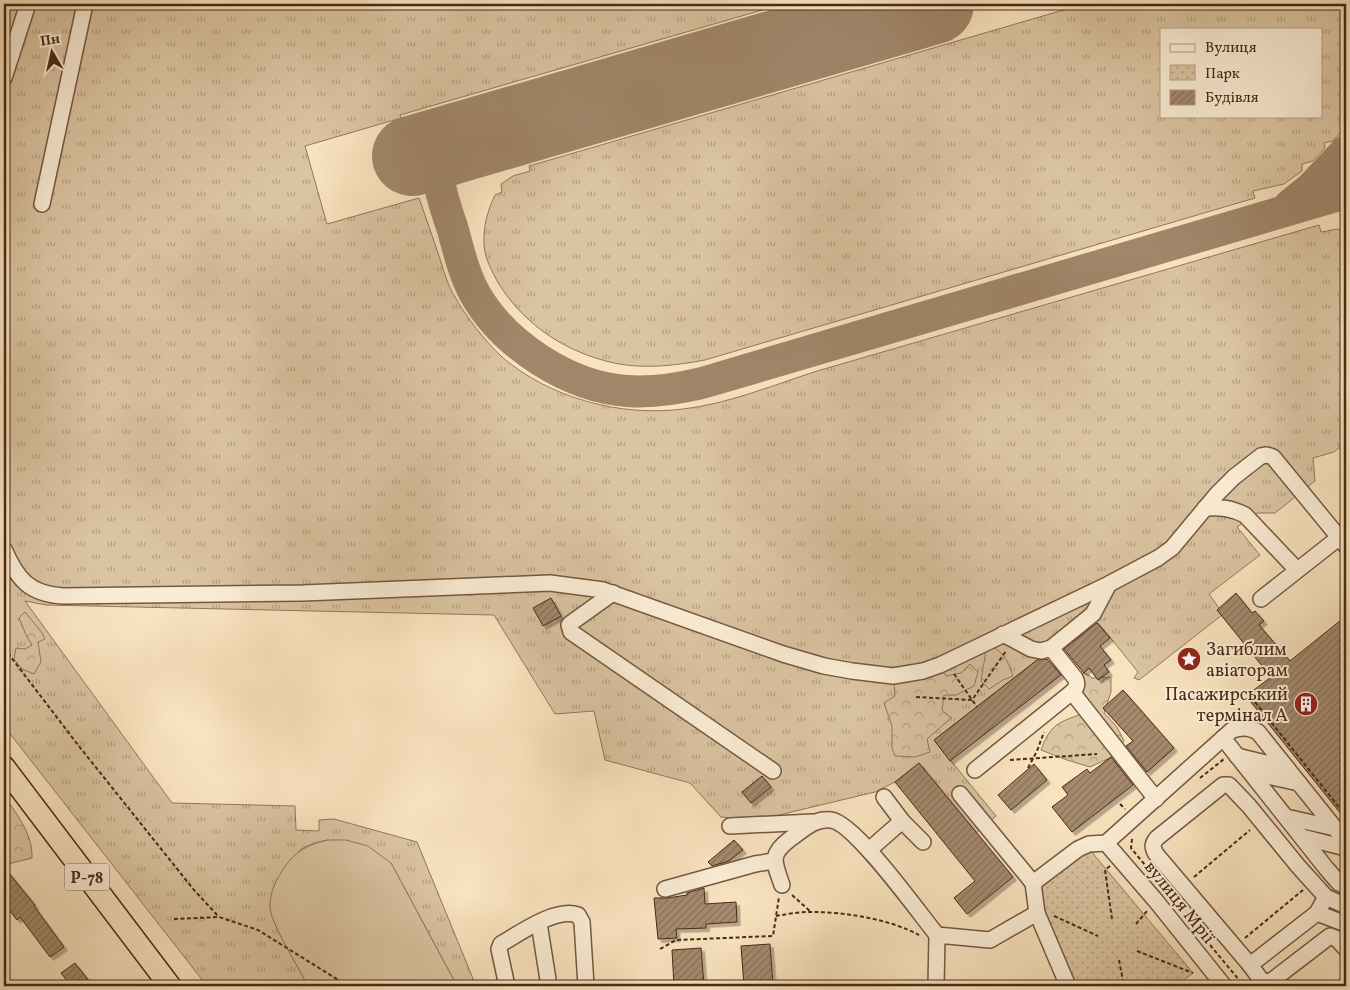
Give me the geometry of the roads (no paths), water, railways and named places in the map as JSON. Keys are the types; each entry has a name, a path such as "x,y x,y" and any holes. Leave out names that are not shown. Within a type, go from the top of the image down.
{"highway":[{"name":"Р-78","path":"4,767 170,986"}],"street":[{"path":"4,78 28,4"},
{"path":"42,204 85,4"},
{"path":"4,548 17,573 26,584 48,595 56,596 303,593 536,582 586,587 612,593 783,654 824,666 893,676 923,671 1009,637 1142,567 1172,548 1234,477 1262,456 1267,455 1273,457 1344,539 1298,570 1261,599"},
{"path":"1206,508 1224,507 1245,515 1298,570"},
{"path":"1009,637 1031,649 1041,651 1051,648 1092,614 1109,584"},
{"path":"612,593 571,623 569,625 571,632 773,771"},
{"path":"975,770 1053,708 1077,686 1077,681 1051,648"},
{"path":"1072,692 1156,799"},
{"path":"1034,883 1078,850 1089,844 1106,843 1227,734 1241,728 1250,728 1258,732 1346,842"},
{"path":"1227,734 1237,756 1326,868 1339,883 1346,886"},
{"path":"1237,756 1287,768"},
{"path":"1250,772 1299,783"},
{"path":"1346,906 1326,897 1298,866 1244,799 1229,785 1223,785 1153,842 1156,854 1262,981 1266,983 1282,982 1330,936 1337,939 1346,949"},
{"path":"960,794 1034,883 1037,914 1068,986"},
{"path":"884,796 902,821 923,842"},
{"path":"1286,818 1335,828"},
{"path":"730,826 832,820 843,825 869,850 937,940 936,986"},
{"path":"869,850 902,821"},
{"path":"782,884 773,861 775,855 783,844 813,822"},
{"path":"1302,837 1346,848"},
{"name":"вулиця Мрії","path":"1106,843 1156,901 1224,986"},
{"path":"665,889 755,864 773,861"},
{"path":"1326,868 1346,876"},
{"path":"1250,966 1317,913 1326,897"},
{"path":"507,986 499,948 501,944 539,922 563,913 578,915 582,922 586,986"},
{"path":"1317,913 1346,924"},
{"path":"937,940 990,940 1037,914"},
{"path":"539,922 549,986"}],"place":[{"name":"Загиблим авіаторам","path":"1189,659"},
{"name":"Пасажирський термінал A","path":"1306,704"}]}
